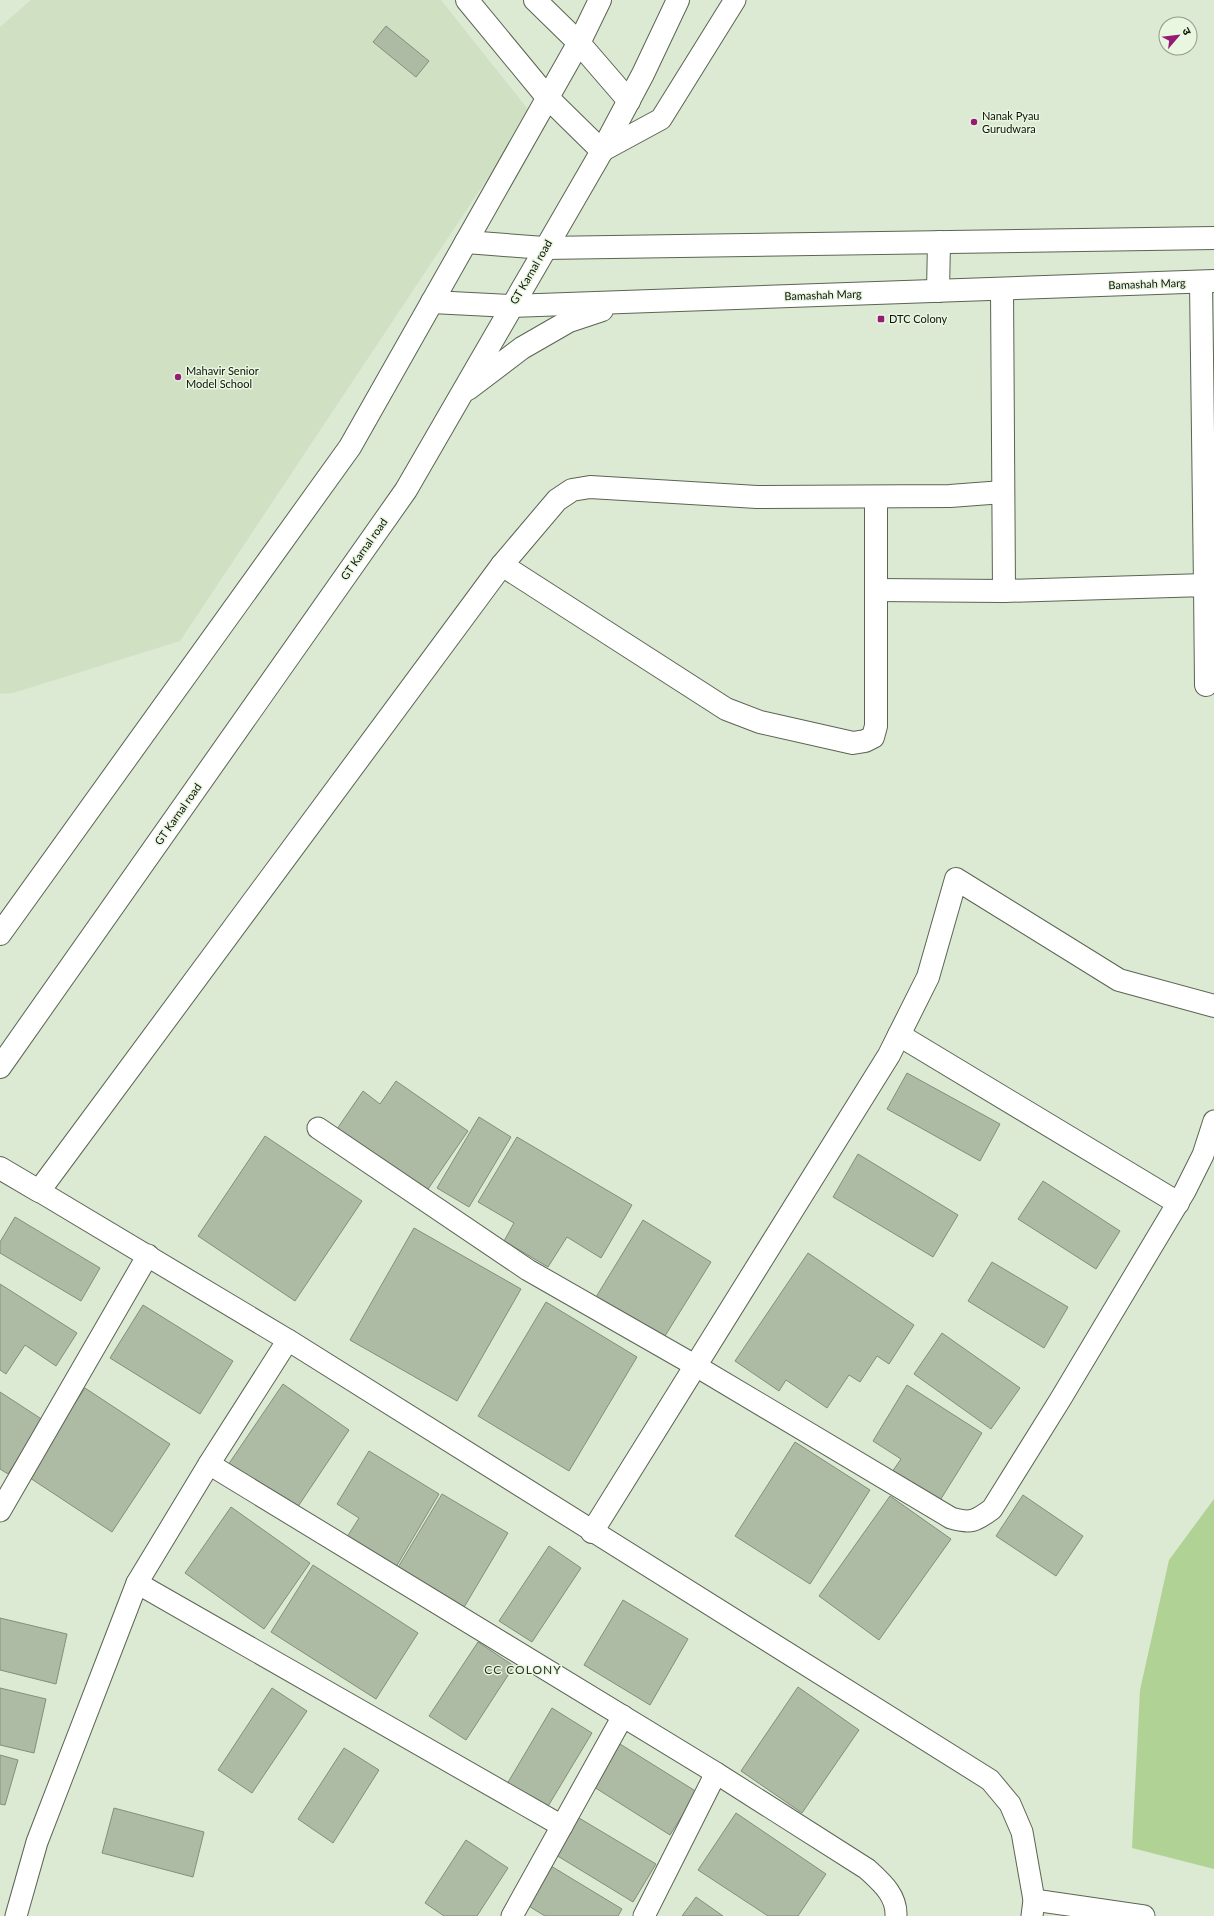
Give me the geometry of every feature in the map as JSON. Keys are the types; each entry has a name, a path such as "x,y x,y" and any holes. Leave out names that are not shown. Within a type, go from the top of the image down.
{"street":[{"path":"467,0 548,97 602,151"},
{"path":"535,0 578,43 629,101"},
{"path":"0,934 350,447 548,97 600,0"},
{"name":"GT Karnal road","path":"0,1067 406,490 544,248 602,151 643,74 678,0"},
{"path":"466,242 544,248 1214,238"},
{"path":"938,291 939,242"},
{"path":"1206,685 1209,586 1208,282"},
{"name":"Bamashah Marg","path":"432,302 511,306 1208,282"},
{"path":"1002,289 1004,591"},
{"path":"460,395 522,348 536,340 570,321 624,302"},
{"path":"1,1172 39,1191 502,565 557,500 572,490 590,487 757,497 950,496 1003,492"},
{"path":"502,565 726,709 760,722 854,743 865,741 873,736 876,726 876,496"},
{"path":"876,590 1004,591 1209,586"},
{"path":"592,1532 889,1055 928,977 956,879 1120,980 1214,1006"},
{"path":"899,1035 1178,1203"}],"lane":[{"path":"602,151 661,119 735,0"},
{"path":"318,1128 528,1270 696,1366 952,1518 966,1522 979,1519 992,1509 1060,1400 1178,1203 1203,1155 1214,1121"},
{"path":"39,1191 288,1340 592,1532 990,1780 1010,1804 1022,1832 1033,1908 1144,1916"},
{"path":"0,1511 148,1255"},
{"path":"16,1916 37,1842 137,1582 209,1464 288,1340"},
{"path":"209,1464 716,1773 867,1869 887,1887 897,1906 896,1916"},
{"path":"137,1582 562,1826"},
{"path":"512,1916 623,1716"},
{"path":"644,1916 716,1773"}],"shaded area":[{"name":"Mahavir Senior Model School","path":"31,0 441,0 531,113 180,641 13,693 0,694 0,27"}],"green space":[{"path":"1214,1499 1214,1869 1132,1848 1140,1690 1169,1560"}],"building":[{"path":"386,26 429,61 416,77 373,42"},
{"path":"907,1073 1000,1124 980,1161 887,1109"},
{"path":"396,1081 468,1131 426,1192 337,1129 363,1091 380,1104"},
{"path":"479,1117 511,1137 469,1207 437,1188"},
{"path":"265,1136 362,1201 295,1301 198,1236"},
{"path":"517,1137 632,1205 601,1258 567,1237 548,1267 504,1241 514,1223 478,1202"},
{"path":"858,1154 958,1215 933,1257 833,1197"},
{"path":"1043,1181 1120,1231 1096,1269 1018,1219"},
{"path":"15,1217 100,1268 81,1301 0,1253 0,1242"},
{"path":"643,1220 711,1262 660,1344 593,1302"},
{"path":"414,1228 521,1289 457,1401 350,1340"},
{"path":"808,1253 914,1325 889,1364 877,1356 860,1382 849,1375 827,1408 786,1380 779,1391 735,1361"},
{"path":"992,1262 1068,1307 1044,1348 968,1301"},
{"path":"0,1284 77,1333 56,1366 25,1345 6,1374 0,1370"},
{"path":"546,1302 637,1357 569,1471 478,1416"},
{"path":"143,1305 233,1361 200,1414 110,1358"},
{"path":"942,1333 1020,1388 991,1429 914,1374"},
{"path":"283,1384 349,1430 295,1511 228,1465"},
{"path":"907,1385 982,1433 939,1502 892,1472 901,1459 873,1441"},
{"path":"85,1388 170,1444 112,1532 27,1476"},
{"path":"0,1392 43,1420 8,1474 0,1469"},
{"path":"795,1442 870,1490 810,1584 735,1536"},
{"path":"369,1451 439,1494 396,1567 347,1537 359,1518 337,1504"},
{"path":"442,1494 508,1533 463,1609 397,1569"},
{"path":"1023,1495 1083,1536 1056,1576 996,1536"},
{"path":"890,1496 951,1539 879,1640 819,1596"},
{"path":"231,1507 310,1563 264,1629 185,1573"},
{"path":"549,1546 581,1568 532,1642 499,1621"},
{"path":"313,1565 418,1633 376,1699 271,1632"},
{"path":"623,1600 688,1639 650,1705 584,1665"},
{"path":"0,1618 67,1634 56,1684 0,1670"},
{"path":"478,1642 514,1666 466,1740 429,1716"},
{"path":"798,1687 859,1730 802,1813 741,1771"},
{"path":"0,1688 46,1699 34,1753 0,1745"},
{"path":"272,1688 307,1711 252,1793 218,1770"},
{"path":"552,1708 592,1733 547,1808 507,1784"},
{"path":"620,1744 697,1792 670,1835 594,1787"},
{"path":"344,1748 379,1770 333,1843 298,1819"},
{"path":"0,1755 18,1760 5,1805 0,1804"},
{"path":"114,1808 204,1832 193,1877 102,1853"},
{"path":"736,1813 826,1874 798,1916 768,1916 698,1870"},
{"path":"579,1818 656,1864 633,1902 556,1855"},
{"path":"466,1840 508,1868 477,1916 444,1916 425,1903"},
{"path":"551,1866 622,1909 618,1916 545,1916 527,1905"},
{"path":"696,1897 723,1916 682,1916"}],"place":[{"name":"Nanak Pyau Gurudwara","path":"974,122"},
{"name":"DTC Colony","path":"881,319"},
{"name":"Mahavir Senior Model School","path":"178,377"}],"district":[{"name":"CC COLONY","path":"523,1670"}]}
